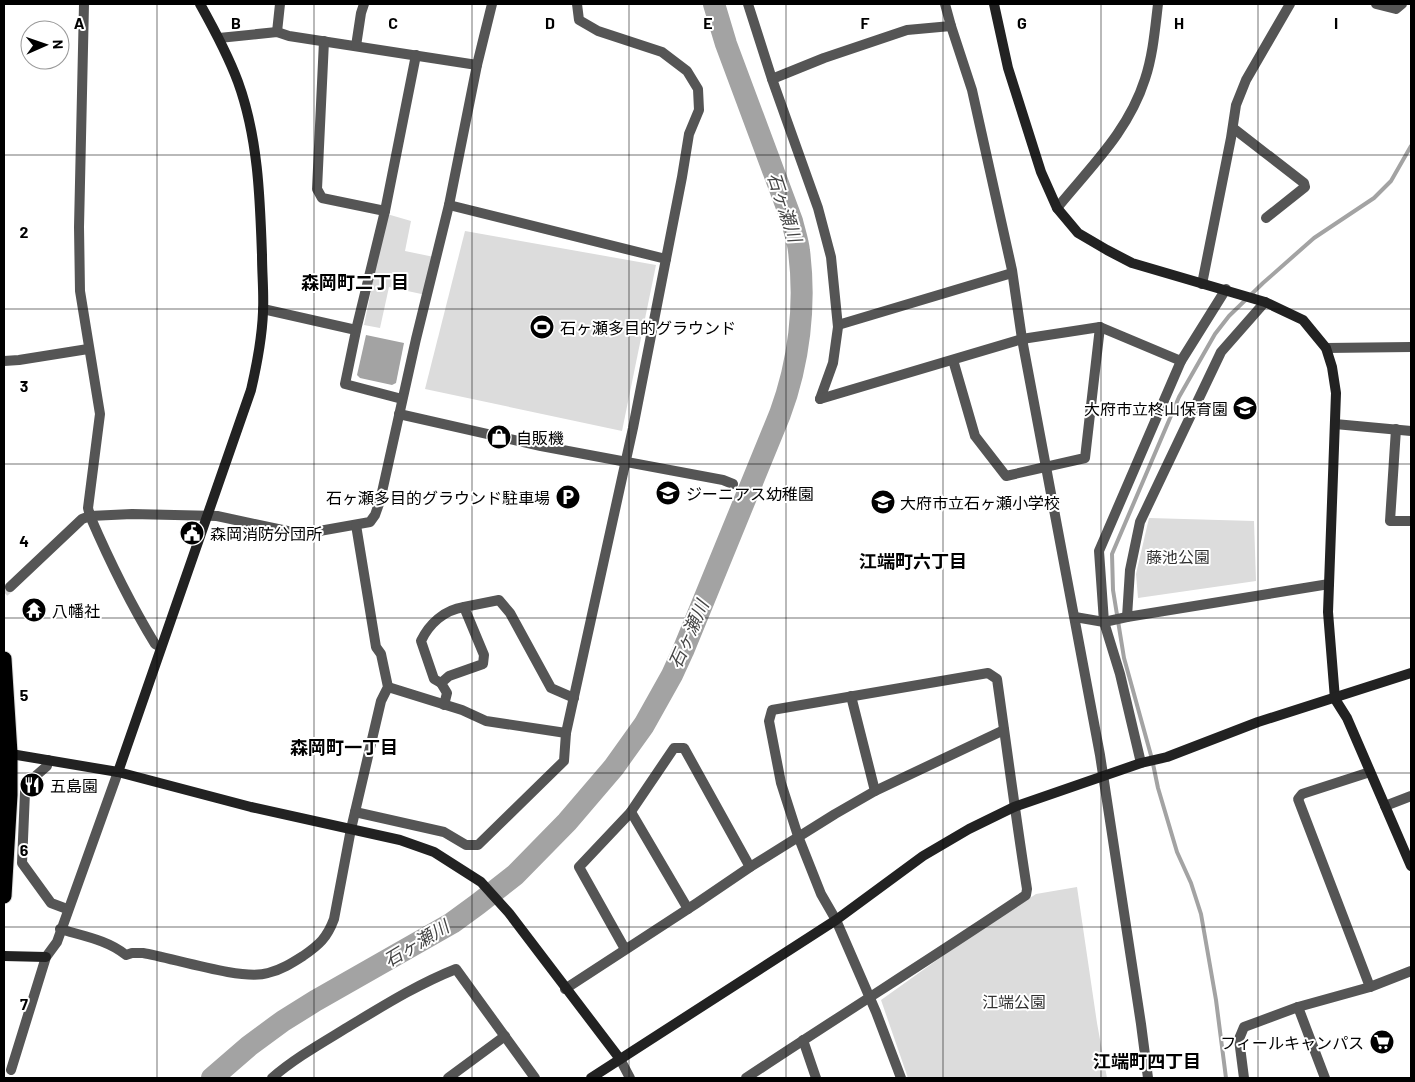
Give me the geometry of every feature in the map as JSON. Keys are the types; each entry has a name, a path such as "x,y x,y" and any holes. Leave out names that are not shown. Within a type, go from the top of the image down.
{"highway":[{"path":"4,659 10,795 4,896"}],"street":[{"path":"84,4 79,227 80,291 100,414 88,508 110,561 131,604 154,644 161,647"},
{"path":"11,1070 46,957 56,942 118,772 251,390 258,360 263,309 260,200 252,138 238,84 219,38 200,4"},
{"path":"277,32 280,4"},
{"path":"356,46 364,4"},
{"path":"10,587 82,519 90,516 132,514 207,516 308,534 370,522 375,515 384,486 402,399 449,205 476,65 492,4"},
{"path":"355,812 444,832 466,845 478,845 564,761 566,733 626,462 689,134 699,110 698,89 687,70 662,52 598,31 579,20 577,4"},
{"path":"748,4 825,231 831,257 838,325 833,363 820,399 1022,339 1100,327 1181,361"},
{"path":"945,4 972,90 1012,273 1022,339 1075,617 1094,732 1100,755 1148,1078"},
{"path":"994,4 1008,68 1040,172 1057,208 1078,233 1132,263 1241,294 1262,301 1303,320 1326,348 1332,367 1336,393 1328,612 1335,699 1347,718 1411,866"},
{"path":"1057,208 1103,155 1124,125 1145,80 1152,50 1158,4"},
{"path":"1202,284 1236,105 1246,80 1290,4"},
{"path":"1376,4 1396,9 1402,4"},
{"path":"772,79 824,58 907,30 951,26"},
{"path":"219,38 277,32 289,36 476,65"},
{"path":"324,41 317,188 322,198 385,211"},
{"path":"402,399 345,384 385,211 416,55"},
{"path":"1233,128 1304,183 1305,187 1266,218"},
{"path":"449,205 666,259"},
{"path":"838,325 1012,273"},
{"path":"1141,763 1120,674 1104,622 1099,551 1181,361 1226,290"},
{"path":"1127,617 1130,570 1140,522 1221,352 1262,301"},
{"path":"263,309 356,330"},
{"path":"953,360 975,436 1006,476 1085,458 1100,327"},
{"path":"1326,348 1411,347"},
{"path":"4,361 88,349"},
{"path":"399,414 541,446 723,480 733,484"},
{"path":"1335,424 1411,431"},
{"path":"1396,429 1390,521 1411,521"},
{"path":"60,929 101,941 118,948 126,955 143,953 244,975 267,974 289,965 313,949 329,933 334,919 351,829 381,701 388,687 381,654 376,647 356,525"},
{"path":"1075,617 1104,622 1329,584"},
{"path":"444,705 447,693 441,683 434,679 421,641 427,628 448,611 499,600 503,603 541,667 551,688 574,698"},
{"path":"441,683 449,676 482,664 484,655 464,607"},
{"path":"746,1078 868,997 969,934 1026,894 1028,888 1014,808 1012,777 997,679 988,673 772,710 768,721 779,774 798,836 821,894 836,920 868,997 876,1012 900,1078"},
{"path":"591,1078 836,920 923,856 969,829 1014,808 1141,763 1167,757 1258,722 1335,699 1411,673"},
{"path":"388,687 462,710 486,721 566,733"},
{"path":"851,696 875,791"},
{"path":"565,989 798,836 875,791 1004,730"},
{"path":"625,949 579,867 630,812 674,748 684,748 750,867"},
{"path":"7,753 118,772 251,807 400,840 434,852 481,882 509,913 620,1059 630,1078"},
{"path":"48,760 48,766 31,780 25,792 22,863 51,902 67,909"},
{"path":"1370,772 1302,794 1298,799 1370,987"},
{"path":"1385,806 1411,796"},
{"path":"630,812 688,909"},
{"path":"4,956 46,957"},
{"path":"272,1078 288,1065 381,1008 456,969 535,1078"},
{"path":"1244,1078 1239,1039 1244,1027 1298,1008 1370,987 1411,971"},
{"path":"1298,1008 1325,1078"},
{"path":"448,1078 505,1036"},
{"path":"803,1040 816,1078"}],"green space":[{"path":"387,214 411,221 405,251 434,257 426,295 389,287 380,328 364,325"},
{"name":"石ヶ瀬多目的グラウンド","path":"465,231 656,265 622,431 425,389"},
{"name":"藤池公園","path":"1149,518 1254,521 1256,581 1138,598 1136,574"},
{"name":"江端公園","path":"1077,887 1107,1078 908,1078 881,1000 951,950 1036,894"}],"shaded area":[{"path":"366,335 404,343 396,383 392,385 360,378 357,375"}],"waterway":[{"name":"石ヶ瀬川","path":"212,1078 249,1046 283,1021 452,923 515,875 567,822 614,767 644,725 672,675 787,395 796,354 801,313 801,271 797,239 792,221 726,44 714,4"},
{"path":"1226,1078 1216,1000 1201,914 1191,883 1177,852 1124,658 1113,590 1112,554 1179,397 1215,334 1229,316 1263,283 1314,238 1374,198 1391,181 1411,146"}],"tunnel":[{"path":"4,592 10,587"}],"place":[{"name":"石ヶ瀬多目的グラウンド","path":"542,327"},
{"name":"大府市立柊山保育園","path":"1245,408"},
{"name":"自販機","path":"499,437"},
{"name":"ジーニアス幼稚園","path":"668,493"},
{"name":"石ヶ瀬多目的グラウンド駐車場","path":"568,497"},
{"name":"大府市立石ヶ瀬小学校","path":"883,502"},
{"name":"森岡消防分団所","path":"192,533"},
{"name":"八幡社","path":"34,610"},
{"name":"五島園","path":"32,785"},
{"name":"フィールキャンパス","path":"1382,1042"}],"district":[{"name":"森岡町二丁目","path":"355,282"},
{"name":"江端町六丁目","path":"913,561"},
{"name":"森岡町一丁目","path":"344,747"},
{"name":"江端町四丁目","path":"1147,1061"}]}
